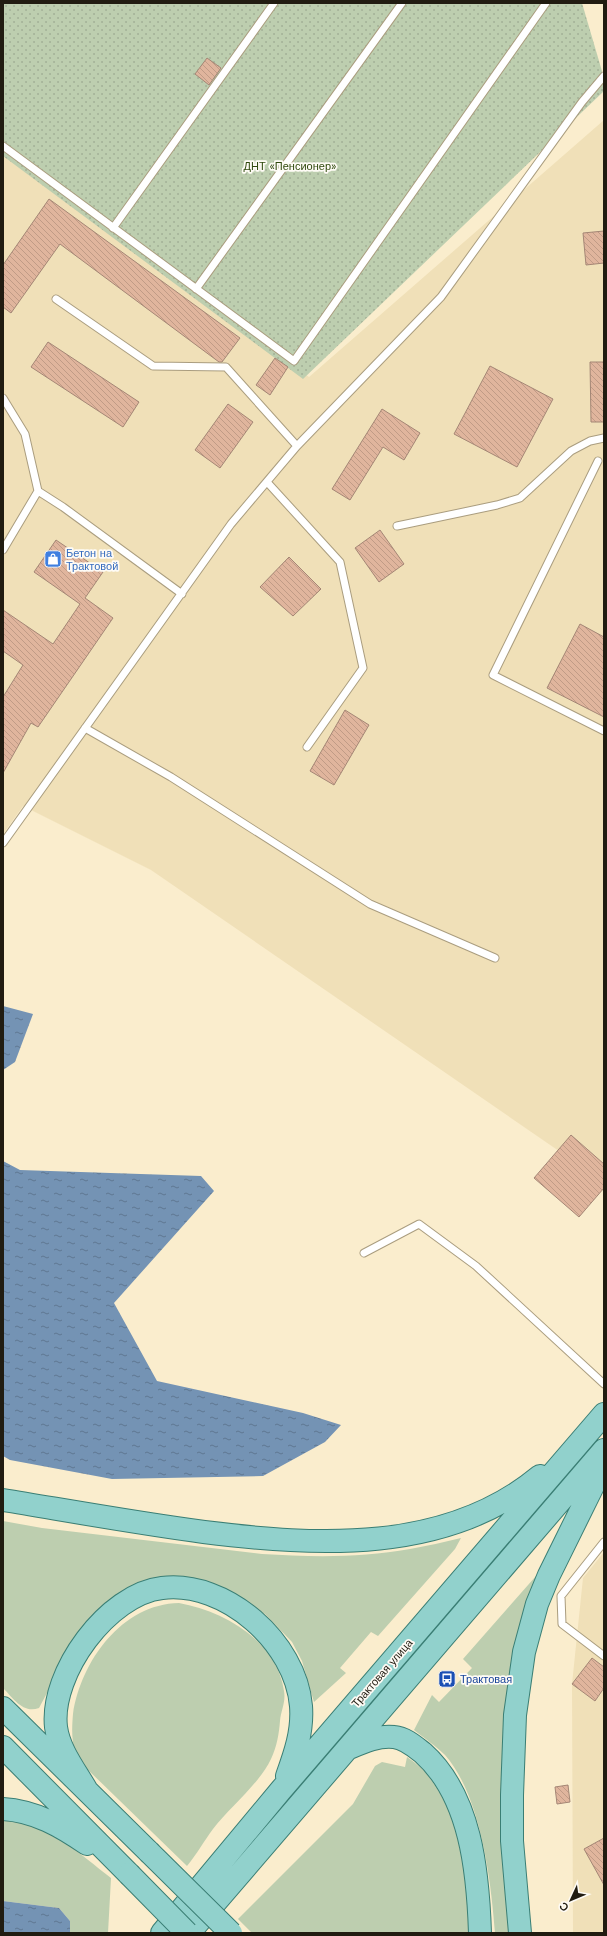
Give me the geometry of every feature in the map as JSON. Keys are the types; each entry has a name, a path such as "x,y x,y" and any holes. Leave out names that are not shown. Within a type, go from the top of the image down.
{"main road":[{"name":"Трактовая улица","path":"162,1933 282,1790 604,1414"},
{"path":"3,1500 171,1528 260,1539 291,1541 355,1541 443,1526 485,1511 524,1488 581,1441"},
{"name":"Трактовая улица","path":"188,1933 604,1450"},
{"path":"520,1933 512,1841 512,1795 515,1715 522,1659 530,1627 543,1588 593,1486 604,1467"},
{"path":"86,1789 65,1754 56,1727 58,1704 70,1667 89,1634 112,1613 140,1594 152,1589 176,1587 203,1592 228,1603 248,1616 264,1629 288,1661 298,1686 301,1714 297,1746 282,1790"},
{"path":"3,1708 231,1933"},
{"path":"344,1751 373,1740 394,1737 410,1742 440,1771 458,1806 469,1840 477,1886 480,1933"},
{"path":"3,1746 188,1933"},
{"path":"3,1809 34,1814 51,1822 70,1832 129,1874"}],"lane":[{"path":"113,228 274,3"},
{"path":"196,289 402,3"},
{"path":"3,146 294,361 546,3"},
{"path":"3,843 231,524 297,446 441,297 582,102 604,76"},
{"path":"56,299 153,366 226,367 297,446"},
{"path":"3,398 26,434 38,491 3,550"},
{"path":"398,526 497,505 520,498 571,451 590,441 604,438"},
{"path":"598,461 493,675 604,731"},
{"path":"267,482 340,562 363,668 307,747"},
{"path":"38,491 63,507 182,594"},
{"path":"85,728 171,777 370,904 495,958"},
{"path":"364,1253 419,1224 476,1266 604,1384"},
{"path":"604,1542 560,1596 562,1624 604,1656"}],"shaded area":[{"path":"604,120 604,1182 151,870 23,806 3,834 3,150 309,377"},
{"path":"604,1552 604,1933 573,1933 572,1684 583,1578"}],"green space":[{"name":"ДНТ «Пенсионер»","path":"3,3 582,3 604,78 604,91 303,379 3,156"},
{"path":"3,1521 42,1528 262,1554 299,1556 336,1556 392,1552 461,1538 455,1549 378,1636 371,1632 340,1668 346,1673 314,1702 302,1661 292,1642 265,1614 225,1590 158,1582 63,1663 39,1708 28,1709 19,1704 3,1688"},
{"path":"543,1568 525,1604 511,1665 511,1933 495,1933 487,1864 476,1815 457,1772 445,1755 414,1730 432,1695 439,1702 472,1668 463,1659"},
{"path":"179,1603 213,1613 246,1631 260,1643 271,1657 279,1673 284,1691 284,1702 278,1735 271,1759 260,1777 213,1829 187,1866 84,1766 78,1758 73,1744 72,1734 73,1714 85,1674 95,1656 108,1639 123,1625 140,1613 158,1606"},
{"path":"407,1757 425,1772 439,1791 449,1813 457,1836 462,1861 471,1933 252,1933 238,1919 353,1804 375,1766 382,1762 405,1767"},
{"path":"3,1820 33,1826 47,1832 61,1840 111,1878 108,1933 70,1933 70,1921 59,1908 3,1901"}],"water":[{"path":"3,1006 33,1014 15,1062 3,1070"},
{"path":"3,1161 20,1170 201,1176 214,1191 114,1303 157,1381 303,1413 341,1425 325,1442 263,1476 112,1479 10,1460 3,1456"},
{"path":"3,1901 59,1908 70,1921 70,1933 3,1933"}],"building":[{"path":"207,58 221,68 209,85 195,74"},
{"path":"49,199 240,338 222,362 219,362 60,244 11,313 3,307 3,265"},
{"path":"604,231 604,263 586,265 583,233"},
{"path":"48,342 139,402 123,427 31,367"},
{"path":"275,358 288,367 270,395 256,385"},
{"path":"590,362 604,362 604,422 591,422"},
{"path":"490,366 553,399 517,467 454,434"},
{"path":"228,404 253,422 220,468 195,450"},
{"path":"382,409 420,433 404,460 383,447 350,500 332,489"},
{"path":"380,530 404,564 379,582 355,548"},
{"path":"56,540 103,572 85,598 113,618 38,727 31,723 3,773 3,697 23,665 3,651 3,610 53,644 80,604 34,572"},
{"path":"289,557 321,589 293,616 260,587"},
{"path":"580,624 604,637 604,717 547,688"},
{"path":"345,710 369,725 334,785 310,771"},
{"path":"571,1135 604,1164 604,1188 579,1217 534,1178"},
{"path":"592,1658 604,1667 604,1688 595,1701 572,1684"},
{"path":"568,1785 570,1802 557,1804 555,1787"},
{"path":"604,1838 604,1885 584,1849"}],"place":[{"name":"Бетон на Трактовой","path":"53,559"},
{"name":"Трактовая","path":"447,1679"}]}
